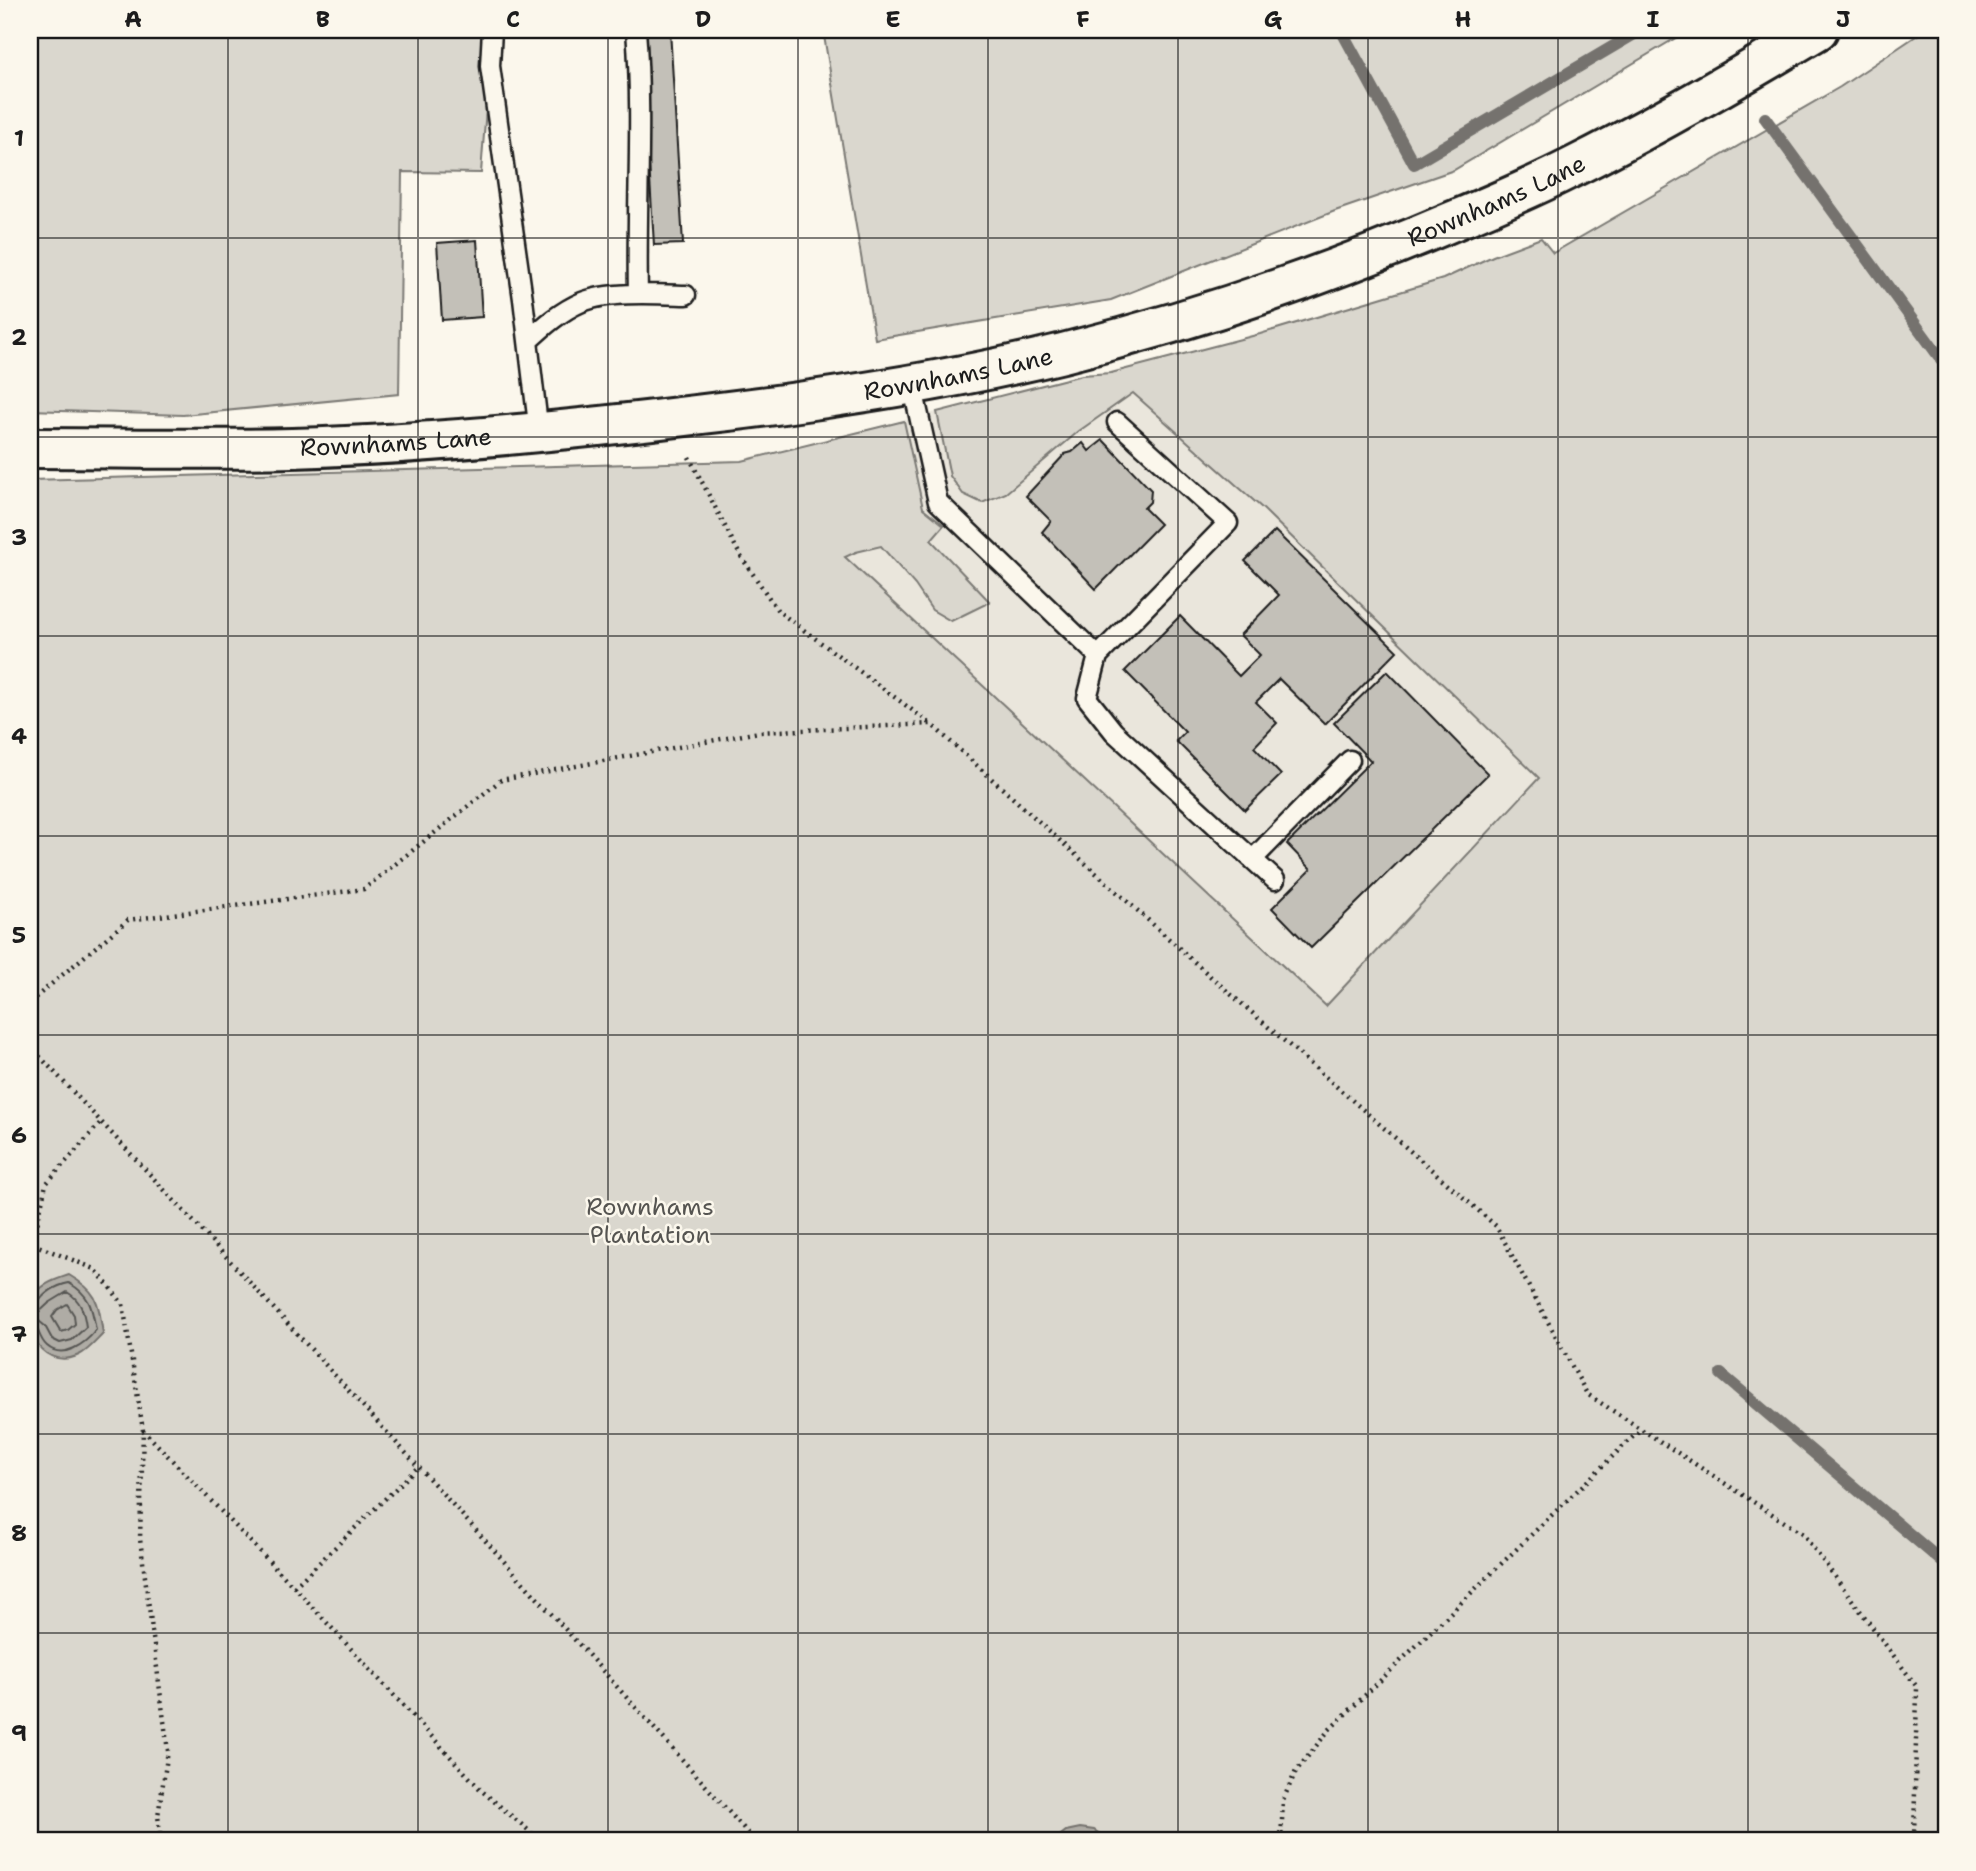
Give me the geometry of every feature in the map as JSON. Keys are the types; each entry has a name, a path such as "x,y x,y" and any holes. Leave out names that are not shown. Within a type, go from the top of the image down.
{"street":[{"name":"Rownhams Lane","path":"30,448 293,448 539,433 793,404 1062,354 1288,285 1391,248 1569,170 1667,118 1818,30"}],"lane":[{"path":"492,30 490,66 539,433"},
{"path":"636,30 638,294"},
{"path":"528,341 549,321 583,302 638,294 686,295"},
{"path":"912,384 938,502 1098,656"},
{"path":"1117,422 1228,523 1098,656 1087,698 1114,732 1275,880"},
{"path":"1252,859 1350,760"}],"path":[{"path":"686,452 740,555 778,611 931,724 1210,976 1496,1226 1587,1394 1803,1534 1917,1687 1914,1841"},
{"path":"30,1002 128,920 364,889 501,780 759,732 931,724"},
{"path":"30,1046 418,1467 755,1841"},
{"path":"30,1250 46,1184 102,1122"},
{"path":"33,1244 95,1269 124,1304 144,1430 140,1539 168,1751 158,1816 161,1841"},
{"path":"1281,1841 1283,1800 1296,1771 1329,1730 1641,1429"},
{"path":"144,1430 294,1587 482,1791 541,1841"},
{"path":"294,1587 418,1467"}],"shaded area":[{"path":"1111,373 1262,508 1539,778 1326,1006 743,461 1082,375"}],"green space":[{"path":"30,30 492,30 481,173 402,172 399,394 183,415 30,410"},
{"path":"823,30 1689,30 1454,170 1335,211 1111,300 875,339"},
{"name":"Rownhams Plantation","path":"1925,30 1946,30 1946,1841 30,1841 30,480 742,461 904,421 923,508 944,525 931,540 990,602 951,621 932,610 915,585 881,546 845,557 1326,1006 1539,778 1262,508 1133,393 1079,431 1006,493 982,503 963,494 950,476 937,412 1082,375 1111,373 1260,334 1443,279 1541,238 1553,253 1840,87"}],"water":[{"path":"69,1275 91,1292 100,1313 103,1334 79,1355 64,1359 42,1350 34,1339 28,1315 30,1303 39,1290"},
{"path":"1080,1828 1094,1830 1110,1841 1053,1841 1066,1831"}],"building":[{"path":"641,30 670,30 683,244 654,245"},
{"path":"477,240 482,317 442,320 437,243"},
{"path":"1103,440 1151,490 1150,502 1144,508 1160,524 1096,589 1042,532 1051,521 1026,496 1065,454 1083,443 1089,451"},
{"path":"1275,531 1397,651 1325,724 1279,679 1256,702 1277,723 1254,747 1281,775 1245,810 1176,741 1185,732 1125,671 1180,616 1239,676 1260,655 1240,635 1279,595 1245,561"},
{"path":"1387,671 1488,774 1311,948 1272,908 1311,869 1287,844 1371,761 1334,723"}],"waterway":[{"path":"1341,30 1414,164 1641,30"},
{"path":"1765,118 1946,366"},
{"path":"1721,1374 1946,1565"}]}
